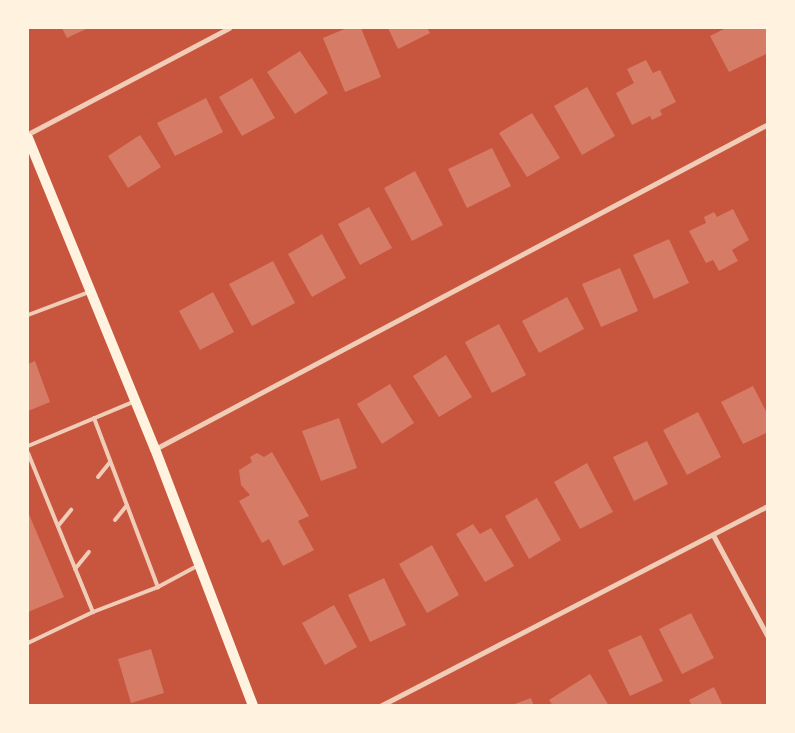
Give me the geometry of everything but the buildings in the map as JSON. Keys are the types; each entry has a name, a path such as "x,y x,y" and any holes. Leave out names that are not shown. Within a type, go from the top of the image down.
{"main road":[{"path":"28,136 155,449 253,706"}],"street":[{"path":"28,136 229,28"},
{"path":"155,449 768,124"},
{"path":"380,706 768,506"},
{"path":"713,535 768,637"}],"lane":[{"path":"28,315 90,291"},
{"path":"28,446 135,401"},
{"path":"94,418 158,587"},
{"path":"28,453 93,612"},
{"path":"98,477 110,462"},
{"path":"115,520 127,505"},
{"path":"58,526 71,510"},
{"path":"75,569 89,552"},
{"path":"28,642 93,612 158,587 200,565"}]}
